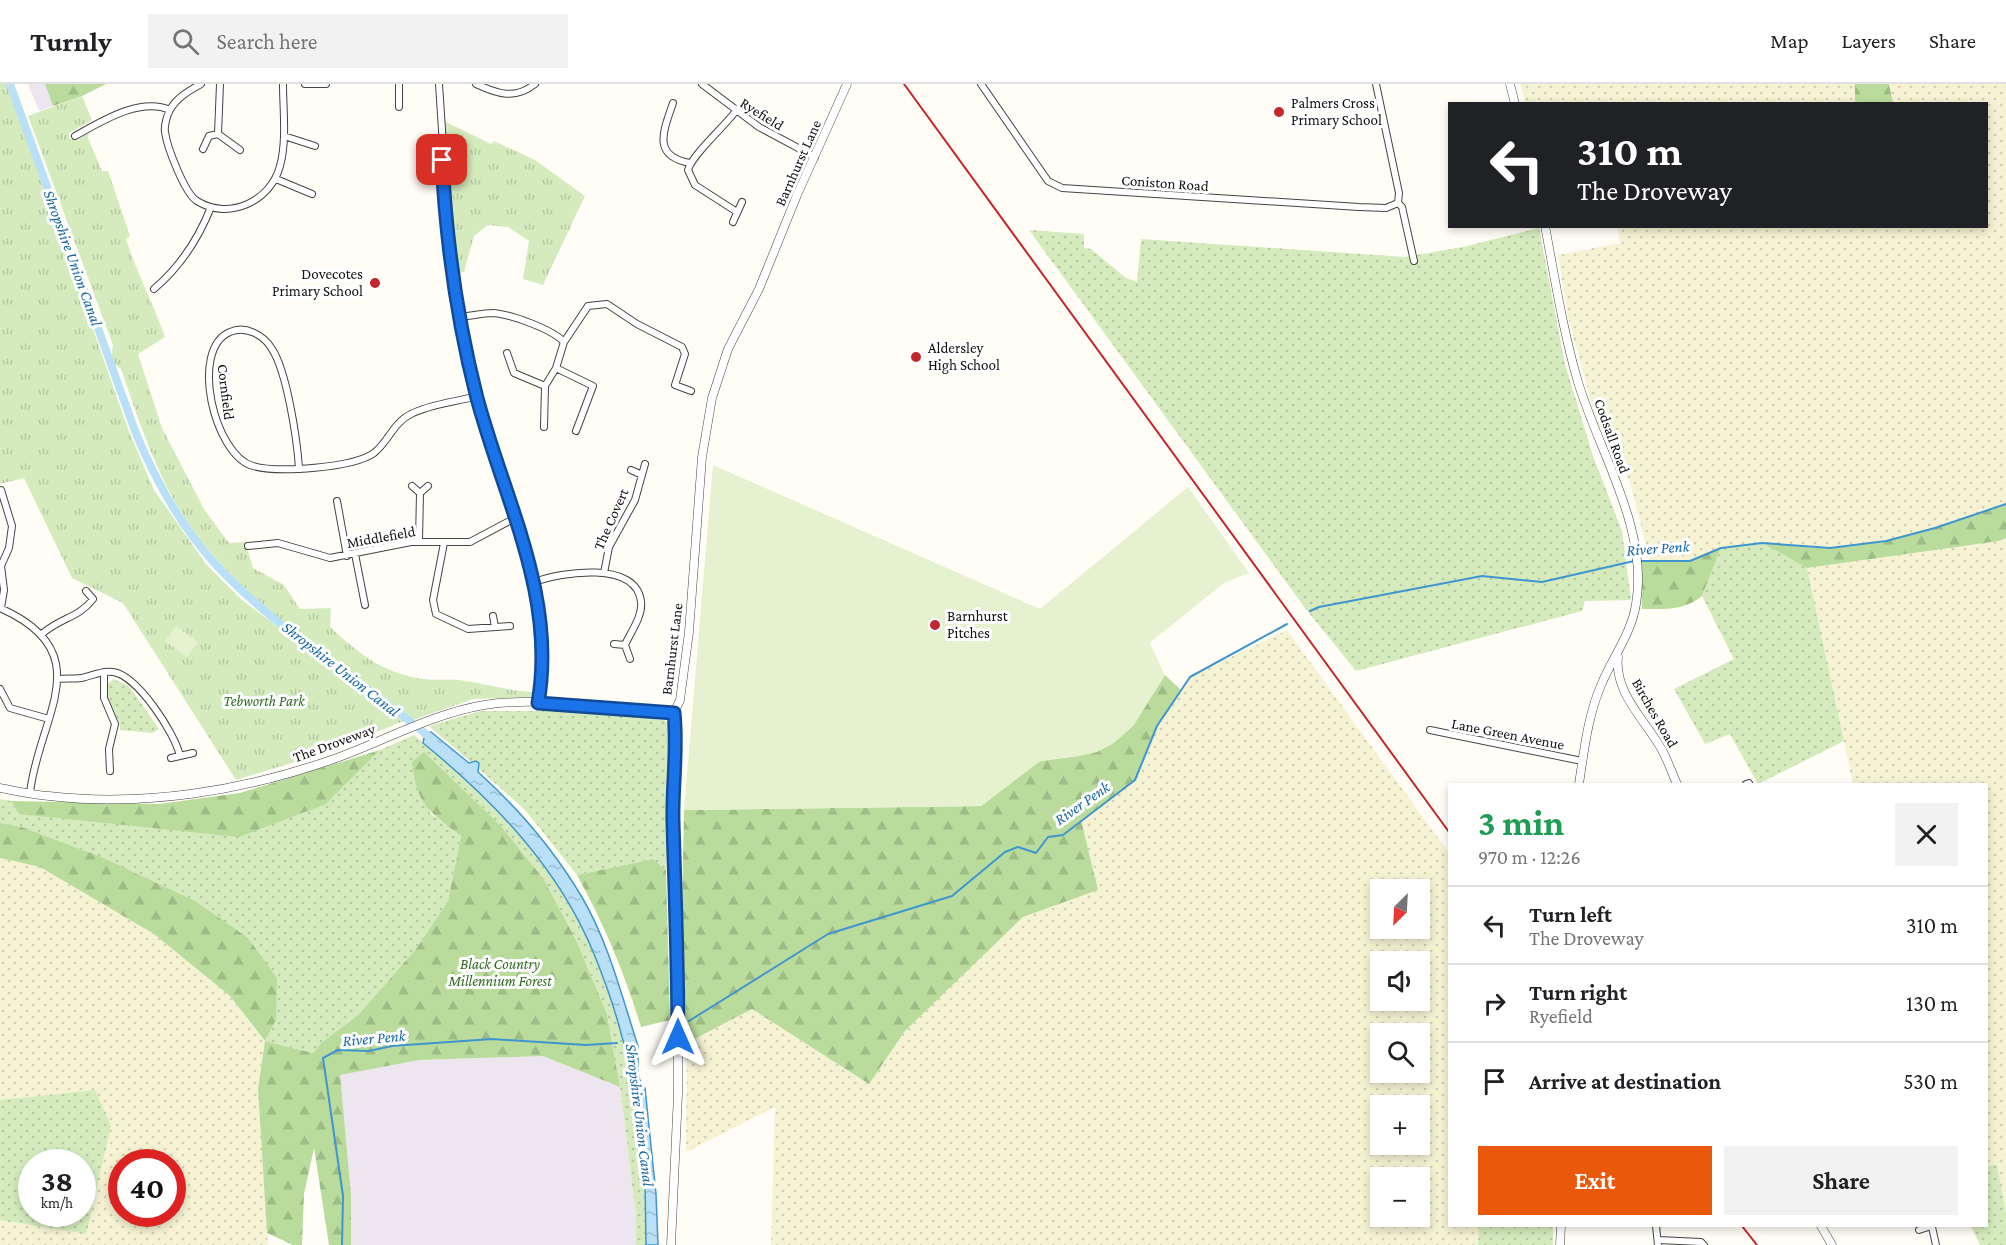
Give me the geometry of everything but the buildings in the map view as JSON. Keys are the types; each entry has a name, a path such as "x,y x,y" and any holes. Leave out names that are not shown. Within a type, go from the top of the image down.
{"street":[{"path":"201,84 176,102 170,110 165,132 183,184 196,201 211,207 227,209 251,203 262,196 276,179 281,164 284,136 283,84"},
{"path":"218,135 220,84"},
{"path":"305,84 326,84"},
{"path":"399,84 399,107"},
{"path":"439,84 442,165 451,268 477,396 535,582 541,629 538,703"},
{"path":"476,84 507,95 524,92 535,84"},
{"name":"Ryefield","path":"702,84 735,112 815,157"},
{"name":"Barnhurst Lane","path":"671,1245 678,1094 678,908 673,820 677,742 674,713 680,700 689,632 702,457 712,398 728,349 759,289 847,84"},
{"name":"Coniston Road","path":"981,84 1048,181 1062,188 1359,207 1393,207 1398,203"},
{"path":"1376,84 1398,193 1398,203 1402,207 1414,261"},
{"path":"1510,84 1514,102"},
{"path":"672,103 662,136 663,146 675,160 690,163"},
{"path":"75,136 100,122 146,105 158,105 170,110"},
{"path":"735,112 690,163 688,175 695,185 736,212"},
{"path":"203,148 209,136 218,135 240,150"},
{"path":"284,136 315,146"},
{"path":"276,179 312,194"},
{"path":"733,222 742,202"},
{"path":"154,289 184,259 211,207"},
{"name":"Codsall Road","path":"1545,228 1558,301 1578,381 1632,529 1637,564 1636,605 1618,653 1597,696 1579,783"},
{"path":"544,427 545,386 556,368 564,342 584,309 593,304 607,304 682,347 685,354 675,385 691,391"},
{"path":"460,317 492,313 510,316 556,335 564,342"},
{"name":"Cornfield","path":"299,468 296,434 273,350 261,337 250,331 240,329 224,334 215,346 209,362 212,390 221,434 234,455 250,465 277,469 299,468 334,465 368,456 411,414 477,396"},
{"path":"507,353 514,373 545,386"},
{"path":"556,368 593,386 576,431"},
{"name":"The Covert","path":"604,573 609,547 635,500 645,464"},
{"name":"The Covert","path":"631,470 642,475"},
{"path":"412,486 420,493"},
{"path":"419,541 420,493 428,486"},
{"path":"1,490 3,505 12,526 9,548 1,557 0,572 4,590 0,608 42,634 53,655 58,679 30,793"},
{"path":"337,501 346,556"},
{"name":"Middlefield","path":"248,546 278,543 318,556 346,556 419,541 444,543 474,541 515,518"},
{"path":"444,543 433,600 436,614 468,629 510,626"},
{"path":"355,554 364,605"},
{"path":"535,582 576,572 604,573 628,583 640,596 640,612 625,645 630,659"},
{"path":"42,634 59,622 84,611 93,599 86,591"},
{"path":"493,616 495,627"},
{"path":"614,644 625,645"},
{"name":"Birches Road","path":"1618,653 1620,682 1634,709 1662,749 1677,783"},
{"path":"58,679 81,678 104,672 124,675 136,685 172,732 180,756"},
{"path":"104,672 104,698 115,724 109,749 110,771"},
{"path":"4,691 6,704 13,710 49,719"},
{"name":"The Droveway","path":"0,788 49,796 136,799 185,795 288,774 398,734 427,721 486,704 538,703 674,713"},
{"name":"Lane Green Avenue","path":"1430,730 1582,761"},
{"path":"171,758 193,753"},
{"path":"1560,1245 1561,1227"},
{"path":"1656,1227 1658,1243 1701,1242 1704,1245"},
{"path":"1822,1227 1832,1245"},
{"path":"1919,1230 1929,1227"},
{"path":"1932,1227 1936,1245"}],"shaded area":[{"path":"28,84 106,84 82,96 39,111"},
{"path":"1520,84 2006,84 2006,504 1935,528 1886,541 1830,548 1762,543 1721,548 1690,561 1650,561 1630,482 1596,420 1568,317 1558,255 1620,243 1618,228 1988,228 1988,102 1525,102"},
{"path":"2006,538 2006,1213 1997,1166 1988,1166 1988,783 1853,783 1807,568 1999,541"},
{"path":"1287,630 1448,852 1448,1227 1479,1227 1478,1245 771,1245 775,1107 686,1152 687,1043 752,1009 869,1084 905,1031 1023,917 1098,890 1081,820 1135,780 1157,726 1190,677"},
{"path":"0,858 40,867 154,934 230,996 265,1041 258,1090 268,1245 0,1245 0,1220 18,1223 18,1227 43,1227 86,1234 86,1227 96,1227 96,1149 91,1149 95,1090 0,1100"},
{"path":"543,1056 620,1087 636,1217 636,1245 351,1245 351,1195 339,1075 419,1060"}],"green space":[{"name":"Tebworth Park","path":"0,84 7,84 128,429 154,490 206,564 242,600 404,721 324,753 236,780 123,603 72,578 24,478 0,484"},
{"path":"45,84 106,84 82,96 53,106"},
{"path":"1855,84 1889,84 1893,102 1855,102"},
{"path":"82,96 92,120 69,133 69,138 77,141 89,132 88,138 102,171 108,171 130,236 126,239 165,337 138,354 162,428 204,509 229,543 245,542 253,568 284,585 300,609 331,608 330,627 350,645 380,665 417,678 459,680 533,692 530,697 473,699 413,720 316,648 252,595 197,536 167,488 145,438 121,369 115,364 112,356 113,345 28,116"},
{"path":"444,121 491,144 494,141 535,160 585,196 543,285 523,279 529,241 508,227 488,225 474,236 464,272 457,273"},
{"path":"1539,228 1565,364 1593,456 1622,531 1631,600 1585,601 1582,611 1356,671 1305,608 1029,230 1084,234 1084,248 1091,249 1126,278 1137,282 1141,239 1405,257 1463,247"},
{"name":"Barnhurst Pitches","path":"713,465 1040,609 1188,487 1249,573 1224,583 1152,641 1150,644 1165,675 1133,726 1114,743 1097,752 1040,761 981,806 684,810"},
{"path":"2006,504 2006,538 1999,541 1807,568 1762,543 1823,548 1876,543 1920,532"},
{"path":"1762,543 1807,568 1844,741 1760,783 1757,783 1730,734 1705,744 1674,689 1734,659 1702,596 1721,548"},
{"path":"1721,548 1702,596 1681,607 1642,609 1640,561 1690,561"},
{"path":"176,626 198,642 187,657 165,641"},
{"path":"1165,675 1181,690 1157,726 1135,780 1081,820 1098,890 1023,917 905,1031 869,1084 752,1009 687,1043 682,916 684,810 981,806 1040,761 1079,756 1133,726"},
{"path":"113,679 129,686 159,729 153,733 120,730 108,699 108,684"},
{"path":"480,711 577,711 664,720 674,731 666,870 653,859 577,875 525,810 478,768 476,761 471,762 429,726"},
{"path":"414,735 468,782 518,834 561,891 579,922 610,995 627,1059 633,1071 636,1124 645,1181 646,1245 636,1245 636,1217 620,1087 607,1014 576,940 543,878 500,825 424,753 430,813 461,836 448,901 416,949 358,1015 321,1043 313,1053 265,1041 276,1020 99,856 22,827 0,823 0,799 11,801 19,814 326,804 380,750"},
{"path":"380,750 326,804 239,837 19,814 11,801 159,804 240,793"},
{"name":"Black Country Millennium Forest","path":"424,752 500,825 543,878 576,940 607,1014 620,1087 543,1056 419,1060 340,1075 351,1195 351,1245 329,1245 314,1148 304,1194 302,1245 293,1245 267,1233 258,1089 265,1041 313,1053 321,1043 358,1015 416,949 448,901 461,836 432,813 421,798 412,762"},
{"path":"0,823 22,827 99,856 195,901 248,938 277,978 276,1020 265,1041 230,996 154,934 40,867 0,858"},
{"path":"653,859 666,870 670,1020 641,1027 613,950 577,875"},
{"path":"95,1090 111,1126 96,1191 96,1149 18,1149 18,1223 0,1220 0,1100"},
{"path":"1997,1165 2006,1213 2006,1245 1980,1245 1971,1227 1988,1227 1988,1166"},
{"path":"43,1227 88,1227 86,1234"},
{"path":"1479,1227 1553,1227 1553,1245 1478,1245"}],"water":[{"path":"431,732 469,763 476,761 479,763 478,772 522,816 561,865 583,899 600,934 638,1046 638,1073 645,1088 656,1194 658,1245 646,1245 645,1181 632,1087 633,1071 627,1059 610,995 594,954 580,923 562,893 522,838 475,788 423,743 425,733"}],"waterway":[{"name":"Shropshire Union Canal","path":"10,84 135,431 160,485 181,519 217,566 267,613 433,740"},
{"name":"River Penk","path":"1640,561 1690,561 1721,548 1762,543 1830,548 1886,541 1935,528 2006,504"},
{"name":"River Penk","path":"1310,611 1319,607 1482,576 1542,582 1634,561"},
{"name":"River Penk","path":"689,1021 828,934 952,896 1005,852 1018,847 1036,853 1048,837 1063,835 1135,780 1157,726 1190,677 1287,624"},
{"name":"River Penk","path":"342,1245 343,1196 323,1058 338,1050 369,1051 392,1046 492,1039 586,1045 617,1043"}],"railway":[{"path":"904,84 1448,831"},
{"path":"1743,1227 1757,1245"}],"place":[{"name":"Palmers Cross Primary School","path":"1279,112"},
{"name":"Dovecotes Primary School","path":"375,283"},
{"name":"Aldersley High School","path":"916,357"},
{"name":"Barnhurst Pitches","path":"935,625"}],"route":[{"path":"442,160 451,268 477,396 488,438 527,550 535,582 541,629 542,667 538,703 608,706 674,713 677,742 673,820 678,908 678,1037"}]}
